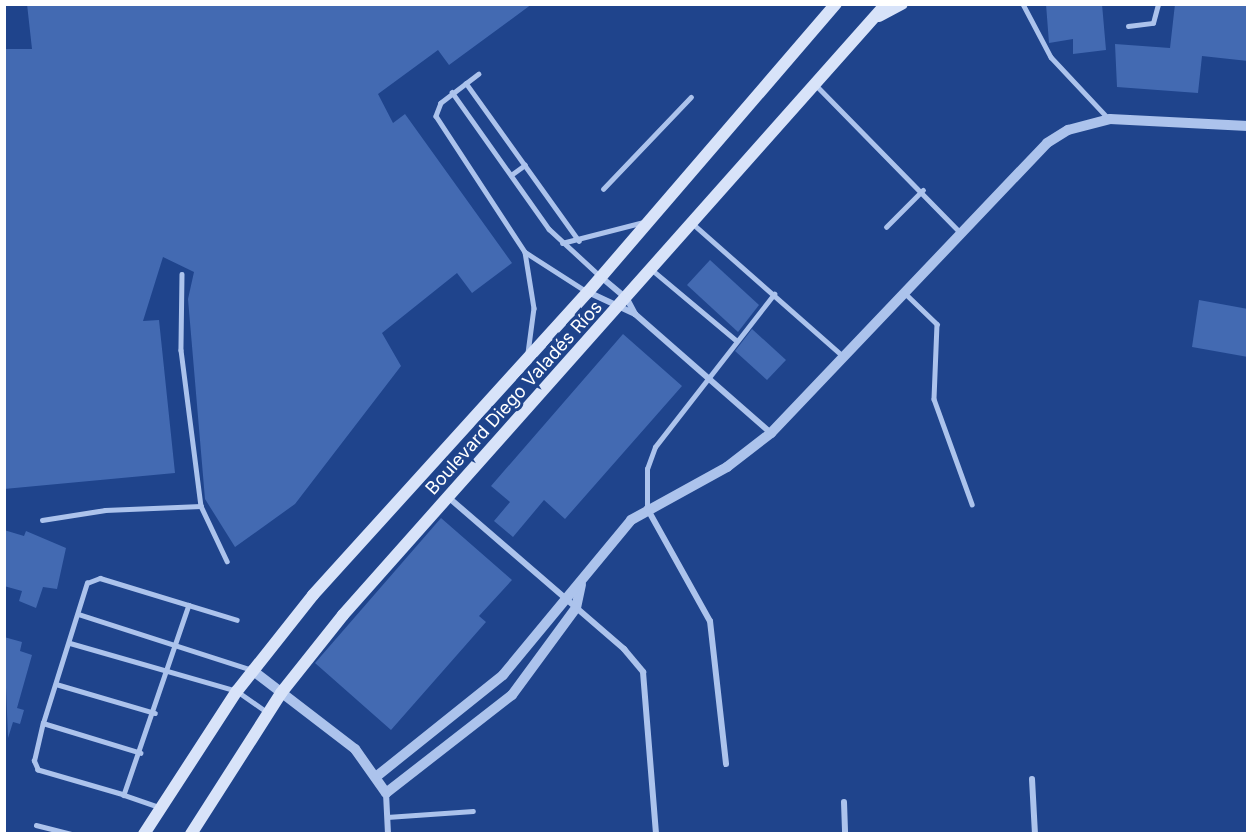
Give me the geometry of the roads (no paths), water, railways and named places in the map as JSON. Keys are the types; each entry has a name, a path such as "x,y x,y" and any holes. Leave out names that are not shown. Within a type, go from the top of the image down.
{"main road":[{"name":"Boulevard Diego Valadés Ríos","path":"191,834 281,693 448,497 627,299 813,82 886,4"},
{"path":"872,19 902,4"},
{"name":"Boulevard Diego Valadés Ríos","path":"144,834 159,807 252,670 528,356 588,292 831,8"}],"street":[{"path":"377,776 495,683 563,597 581,585 647,507 727,467 771,433 907,295 961,233 1047,143 1068,130 1110,119 1248,126"},
{"path":"601,277 627,299 635,314 771,433"},
{"path":"588,292 617,310 635,314"},
{"path":"448,497 576,608 643,672 656,834"},
{"path":"647,507 710,621 726,764"},
{"path":"386,793 512,695 576,608 581,585"},
{"path":"252,670 355,749 377,776 386,793 388,834"},
{"path":"1032,779 1035,834"},
{"path":"844,802 845,834"}],"lane":[{"path":"1023,4 1051,57 1110,119"},
{"path":"1128,26 1153,23 1158,4"},
{"path":"479,74 452,92 436,116 525,252 534,302 528,356"},
{"path":"813,82 923,190 961,233"},
{"path":"466,83 579,241"},
{"path":"452,92 562,243 601,277"},
{"path":"603,189 691,98"},
{"path":"511,175 525,165"},
{"path":"886,227 923,190"},
{"path":"562,243 579,241 649,220"},
{"path":"692,223 846,359"},
{"path":"525,252 588,292"},
{"path":"651,269 736,340"},
{"path":"182,274 181,350 201,506 227,561"},
{"path":"647,507 650,457 736,340 774,294"},
{"path":"907,295 937,324 934,399 972,504"},
{"path":"42,520 105,510 201,506"},
{"path":"159,807 38,770 34,761 43,723 87,583 100,578 237,620"},
{"path":"124,795 170,670 189,605"},
{"path":"78,614 252,670"},
{"path":"70,642 237,691 267,712"},
{"path":"56,684 155,713"},
{"path":"43,723 141,753"},
{"path":"387,817 473,811"},
{"path":"36,825 73,834"}]}
